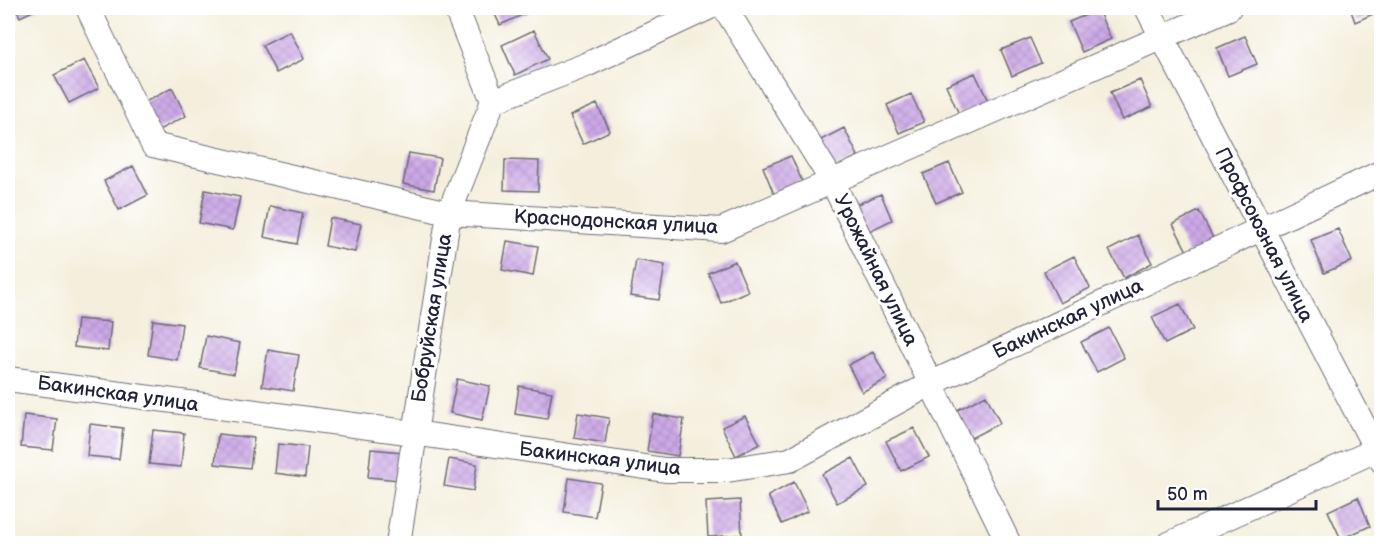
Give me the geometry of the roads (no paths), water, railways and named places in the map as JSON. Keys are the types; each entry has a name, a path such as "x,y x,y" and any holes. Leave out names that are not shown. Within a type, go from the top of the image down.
{"street":[{"name":"Краснодонская улица","path":"88,8 153,145 449,213 721,230 1229,8"},
{"path":"456,8 493,101 586,65 708,8"},
{"name":"Урожайная улица","path":"724,8 832,181 1009,543"},
{"name":"Профсоюзная улица","path":"1148,8 1379,456"},
{"name":"Бобруйская улица","path":"398,543 449,213 493,101"},
{"name":"Бакинская улица","path":"8,380 414,433 665,470 727,470 790,460 932,383 1382,172"},
{"path":"1169,543 1379,456"}]}
